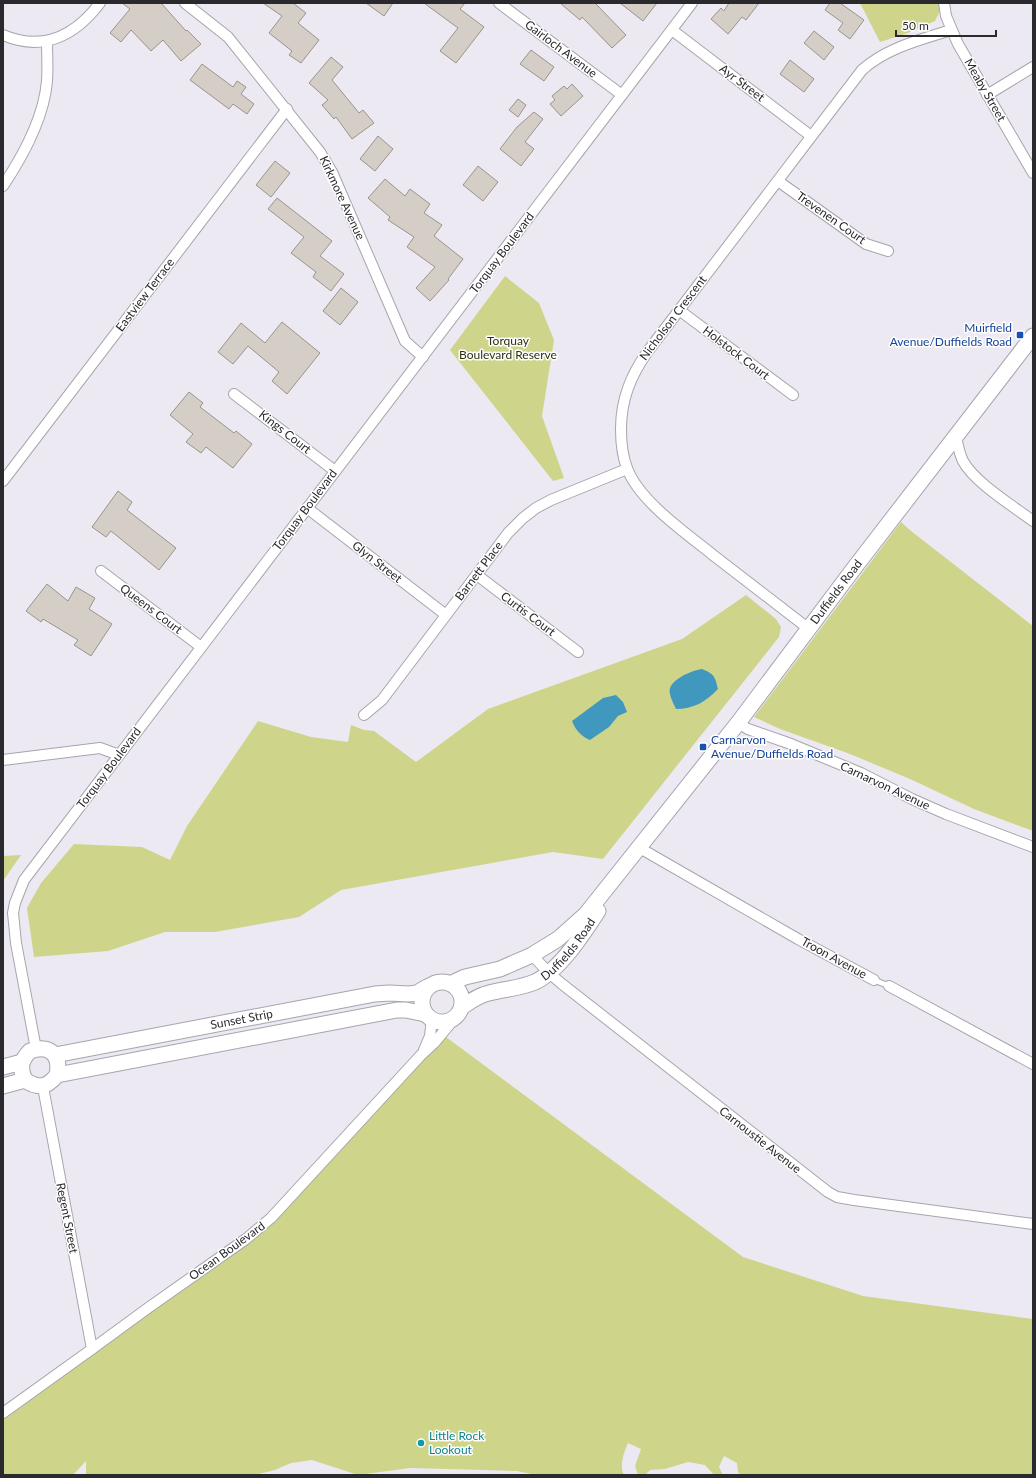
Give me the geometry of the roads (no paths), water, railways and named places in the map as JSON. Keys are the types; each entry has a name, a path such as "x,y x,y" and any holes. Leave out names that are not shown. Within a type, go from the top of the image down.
{"street":[{"path":"3,35 24,41 36,42 47,41 60,37 86,20 100,3"},
{"name":"Kirkmore Avenue","path":"185,3 228,36 320,152 332,172 405,342 423,357"},
{"name":"Gairloch Avenue","path":"499,3 622,95"},
{"name":"Torquay Boulevard","path":"36,1049 15,936 13,913 15,903 24,880 692,3"},
{"name":"Meaby Street","path":"944,3 946,16 951,30 1033,173"},
{"name":"Ayr Street","path":"672,30 811,136"},
{"name":"Nicholson Crescent","path":"809,629 668,520 644,496 627,469 623,452 621,418 623,400 630,381 639,364 853,81 872,61 896,49 951,30"},
{"path":"3,186 23,153 42,107 47,82 47,41"},
{"path":"987,95 1033,67"},
{"name":"Eastview Terrace","path":"3,481 286,109"},
{"name":"Trevenen Court","path":"778,181 866,244 888,251"},
{"name":"Holstock Court","path":"679,310 792,395"},
{"name":"Duffields Road","path":"452,983 465,977 500,969 532,955 558,939 586,914 738,723 1033,336"},
{"name":"Kings Court","path":"234,394 335,471"},
{"path":"956,437 963,462 971,472 1033,521"},
{"name":"Barnett Place","path":"364,715 382,700 508,533 523,518 536,508 551,500 627,469"},
{"name":"Glyn Street","path":"307,508 446,615"},
{"name":"Queens Court","path":"101,571 201,647"},
{"name":"Curtis Court","path":"477,575 578,652"},
{"name":"Carnarvon Avenue","path":"738,723 748,729 791,744 861,773 912,799 946,814 1033,847"},
{"path":"3,760 100,748 120,755"},
{"name":"Duffields Road","path":"458,1013 475,998 534,982 557,966 587,927 638,847"},
{"name":"Troon Avenue","path":"638,847 798,939 874,980"},
{"name":"Carnoustie Avenue","path":"532,955 549,973 828,1192 837,1197 1033,1224"},
{"name":"Sunset Strip","path":"36,1049 48,1050 55,1055 375,994 417,993 427,986 440,982 452,983"},
{"path":"452,983 456,986 462,996 458,1013"},
{"path":"427,986 422,998 423,1009 428,1016"},
{"name":"Troon Avenue","path":"889,986 1033,1064"},
{"name":"Sunset Strip","path":"43,1086 50,1083 57,1075 397,1010 406,1010 428,1016 437,1022 443,1022 458,1013"},
{"name":"Ocean Boulevard","path":"3,1413 246,1239 271,1218 421,1055 435,1042 458,1013"},
{"name":"Ocean Boulevard","path":"421,1055 430,1036 428,1016"},
{"path":"36,1049 30,1051 22,1062 21,1069 25,1080 35,1086 43,1086"},
{"path":"55,1055 58,1060 57,1075"},
{"path":"3,1067 22,1062"},
{"path":"3,1086 25,1080"},
{"name":"Regent Street","path":"43,1086 92,1350"}],"lane":[{"name":"Troon Avenue","path":"874,980 889,986"}],"water":[{"path":"702,669 709,672 713,676 718,689 709,698 699,704 688,708 676,709 670,693 671,686 684,675"},
{"path":"616,695 623,702 627,712 618,716 609,727 590,740 581,735 575,728 572,721 603,698"}],"place":[{"name":"Muirfield Avenue/Duffields Road","path":"1020,335"},
{"name":"Carnarvon Avenue/Duffields Road","path":"703,747"},
{"name":"Little Rock Lookout","path":"421,1443"}],"park label":[{"name":"Torquay Boulevard Reserve","path":"508,348"}]}
